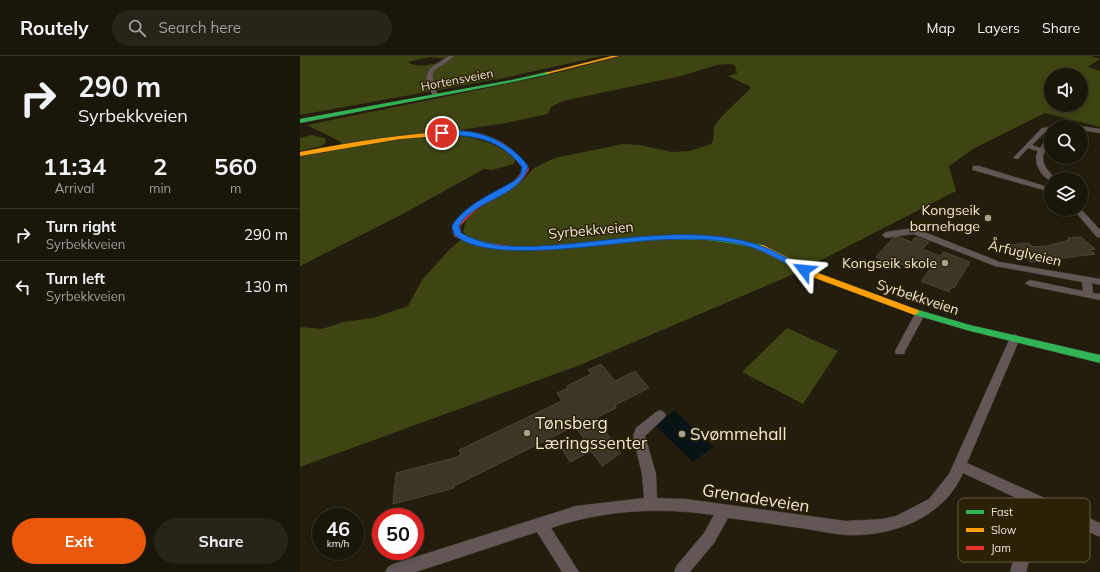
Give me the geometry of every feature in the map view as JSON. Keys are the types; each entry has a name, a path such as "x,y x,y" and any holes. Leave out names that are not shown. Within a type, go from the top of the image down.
{"main road":[{"name":"Hortensveien","path":"300,121 537,76 617,56"},
{"name":"Syrbekkveien","path":"300,154 359,142 428,134 451,133 485,136 509,149 522,161 526,170 523,176 516,183 474,208 459,220 456,226 456,232 467,240 488,246 532,249 656,238 735,240 760,247 818,276 920,314 970,328 1100,359"}],"street":[{"path":"435,96 428,77 432,69 452,56"},
{"path":"1016,158 1044,129"},
{"path":"1088,129 1100,131"},
{"path":"1027,146 1041,150"},
{"path":"1044,146 1038,154 1038,162 1046,172"},
{"path":"976,168 1044,188"},
{"path":"1083,216 1100,235"},
{"name":"Årfuglveien","path":"886,235 914,231 998,264 1100,282"},
{"path":"1087,280 1088,295"},
{"name":"Årfuglveien","path":"1030,283 1100,298"},
{"path":"900,352 920,314"},
{"name":"Grenadeveien","path":"393,572 540,524 590,510 651,504 674,504 846,528 882,526 898,522 934,503 954,478 1014,338"},
{"path":"651,504 650,474 647,461 641,450 639,436 640,432 660,415"},
{"path":"960,466 1032,498"},
{"path":"682,572 682,570 709,538 724,511"},
{"path":"540,524 571,572"},
{"path":"1090,525 1100,530"},
{"path":"1018,572 1021,562"}],"green space":[{"path":"300,56 602,56 504,78 300,115","holes":["430,57 448,59 439,63 422,65 416,65 408,62"]},
{"path":"622,56 1091,56 1100,59 1088,67 1100,71 1100,127 1088,124 1088,120 1072,120 1045,113 973,149 949,166 956,191 794,274 580,365 300,467 300,327 322,329 343,322 373,318 408,306 422,280 448,251 466,235 463,232 465,223 470,215 523,180 534,168 555,158 623,144 640,145 672,152 690,151 711,144 713,141 714,127 721,117 751,88 728,76 737,73 735,66 732,64 717,65 681,76 563,101 551,107 548,114 506,123 453,131 453,135 478,139 501,148 515,159 514,164 492,170 484,169 399,216 300,266 300,156 340,146 341,142 307,125 540,77"},
{"path":"311,135 325,138 326,142 322,146 300,151 300,138"},
{"path":"787,328 838,351 803,404 742,372"}],"shaded area":[{"name":"Svømmehall","path":"675,411 713,447 693,462 655,425"}],"building":[{"name":"Kongseik skole","path":"900,237 911,242 916,237 929,242 922,249 940,256 944,252 970,262 954,288 952,287 949,292 921,281 932,267 914,260 908,267 894,261 892,264 876,257 893,238"},
{"path":"1081,237 1095,249 1090,250 1095,254 1030,262 1025,256 1020,257 1008,245 1029,243 1033,247 1047,246 1070,240 1067,238"},
{"name":"Tønsberg Læringssenter","path":"601,364 615,381 635,371 649,388 615,405 616,408 596,418 621,453 605,464 602,466 591,451 570,462 563,450 584,439 575,426 454,486 454,488 393,504 396,473 461,455 459,450 562,401 557,393 568,388 567,386 591,374 588,370"}],"traffic: fast":[{"path":"300,121 547,73"},
{"path":"545,248 680,237 733,241 760,247"},
{"path":"915,312 970,328 1100,359"}],"traffic: slow":[{"path":"547,73 617,56"},
{"path":"300,154 400,137 440,133 460,133"},
{"path":"760,247 818,276 915,312"}],"traffic: jam":[{"path":"460,133 480,135 498,142 514,153 526,169 522,177 515,184 472,210 456,226 457,234 473,243 520,249 545,248"}],"place":[{"name":"Kongseik barnehage","path":"988,218"},
{"name":"Kongseik skole","path":"945,263"},
{"name":"Tønsberg Læringssenter","path":"527,433"},
{"name":"Svømmehall","path":"682,434"}],"route":[{"path":"442,133 468,133 493,139 503,144 516,154 525,166 526,170 523,176 516,183 474,208 459,220 456,226 457,234 473,243 488,246 532,249 561,248 656,238 717,238 735,240 760,247 804,270"}]}
